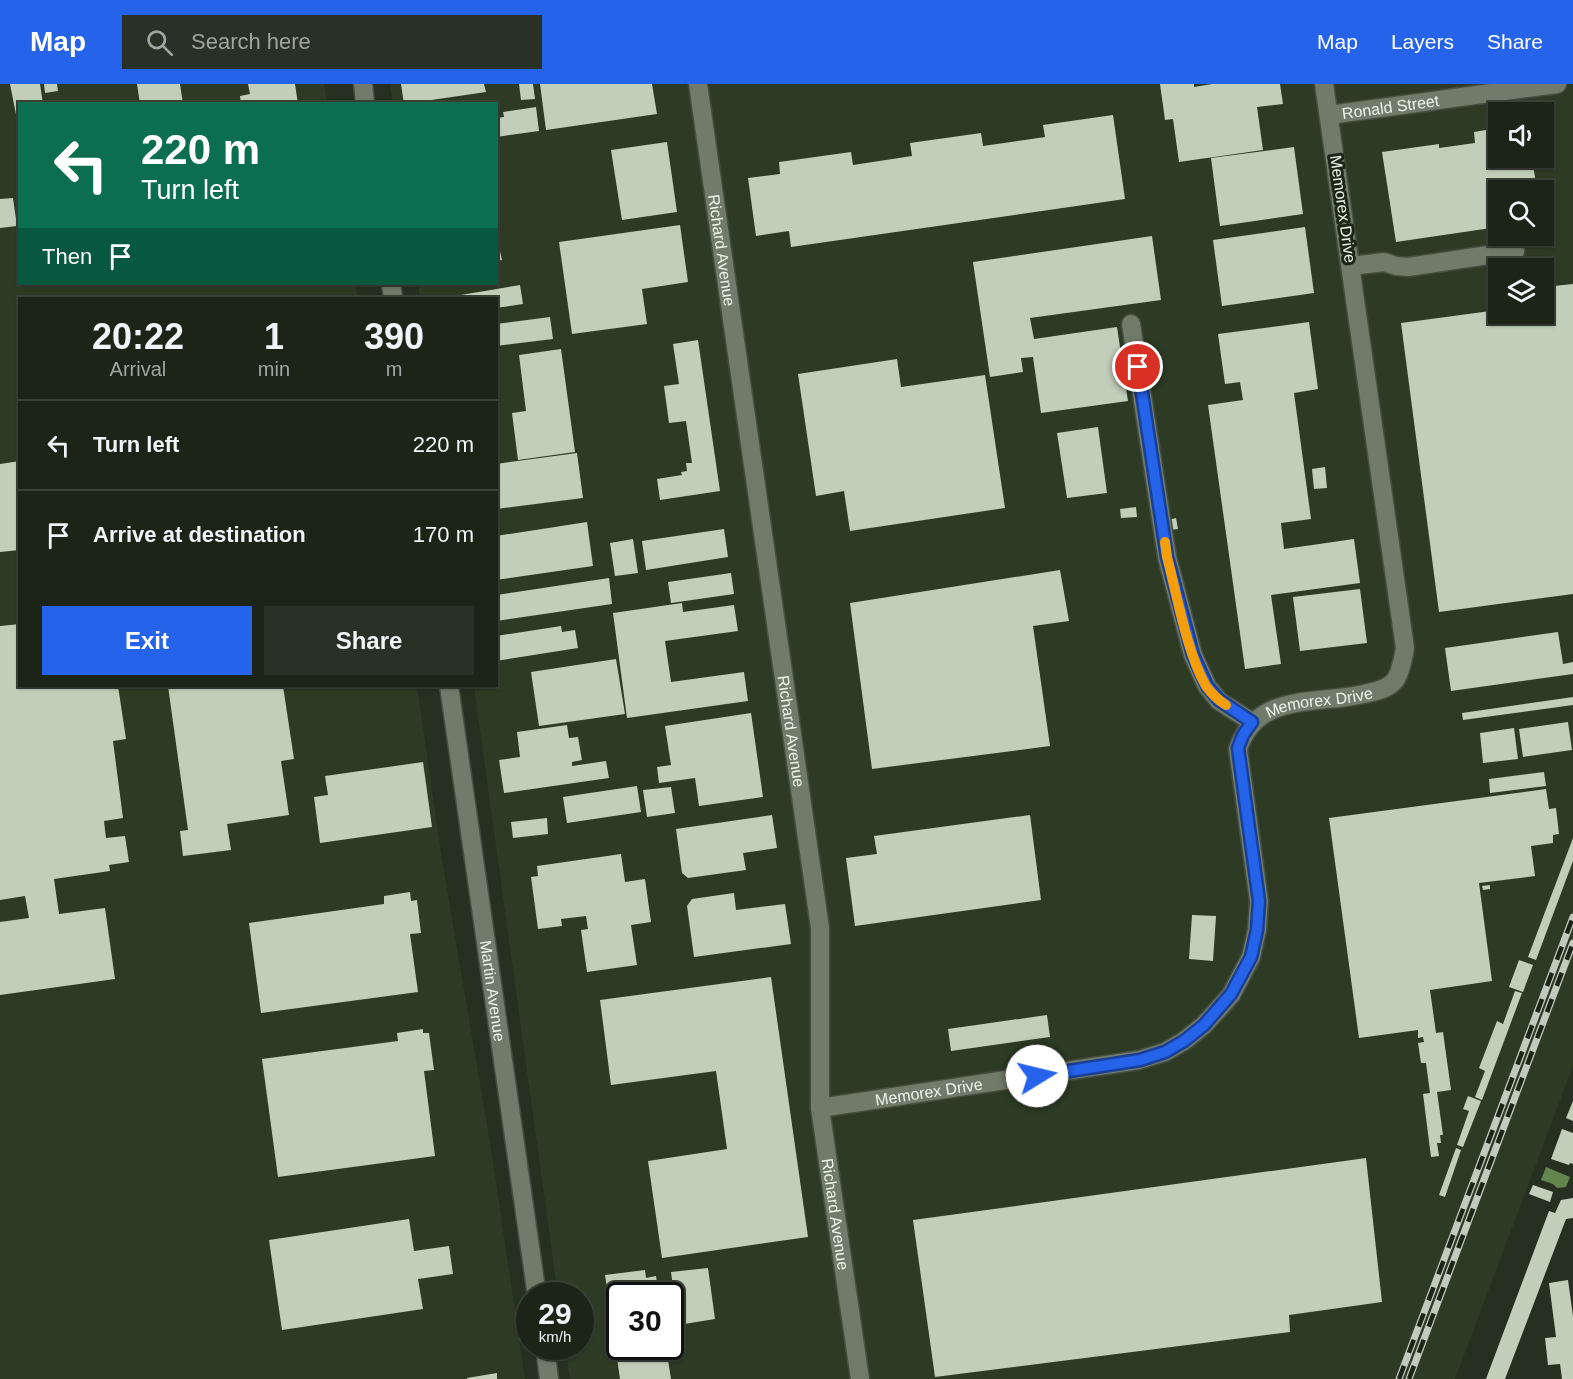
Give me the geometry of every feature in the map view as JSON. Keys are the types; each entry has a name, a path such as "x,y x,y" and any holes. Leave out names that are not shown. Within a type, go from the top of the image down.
{"street":[{"path":"363,84 365,102"},
{"name":"Richard Avenue","path":"698,84 820,928 820,1108 860,1379"},
{"name":"Memorex Drive","path":"820,1108 1140,1060 1165,1052 1184,1041 1204,1025 1225,1002 1251,957 1257,930 1259,901 1238,748 1243,735 1252,722 1276,707 1357,696 1382,690 1395,680 1402,665 1404,648 1324,84"},
{"name":"Ronald Street","path":"1329,115 1557,84"},
{"path":"1351,266 1384,262 1408,267 1515,251"},
{"path":"1131,324 1167,557 1193,655 1207,686 1219,700 1252,722"},
{"name":"Martin Avenue","path":"449,687 535,1282"},
{"path":"546,1360 549,1379"}],"shaded area":[{"path":"0,84 324,84 327,102 18,102 18,285 355,285 358,297 18,297 18,687 417,687 441,853 491,1149 516,1318 516,1360 522,1360 525,1379 0,1379"},
{"path":"390,84 1573,84 1573,1066 1455,1379 570,1379 567,1360 594,1360 594,1282 556,1282 474,687 498,687 498,297 420,297 418,285 498,285 498,102 393,102"},
{"path":"1546,1167 1570,1177 1566,1187 1557,1188 1541,1180"}],"building":[{"path":"10,84 40,84 43,102 18,102 18,125"},
{"path":"44,84 57,84 58,91 45,93"},
{"path":"137,84 180,84 183,102 140,102"},
{"path":"248,84 295,84 298,102 241,102 240,96 250,94"},
{"path":"401,84 484,84 486,92 418,102 404,102"},
{"path":"519,84 533,84 535,99 521,100"},
{"path":"540,84 652,84 657,114 546,130"},
{"path":"1160,84 1194,84 1194,87 1212,84 1280,84 1283,104 1257,107 1263,150 1179,162 1173,119 1165,120"},
{"path":"536,107 539,131 498,137 498,118 504,117 503,112"},
{"path":"1113,115 1125,199 791,247 789,231 756,236 748,178 780,174 779,162 851,152 853,165 912,156 910,143 981,133 983,146 1045,137 1043,125"},
{"path":"1488,130 1488,168 1534,168 1535,180 1488,180 1488,228 1396,242 1382,152 1439,144 1439,148 1475,143 1474,132"},
{"path":"667,142 677,212 622,220 611,150"},
{"path":"1294,147 1303,214 1220,226 1211,158"},
{"path":"13,198 17,226 0,228 0,199"},
{"path":"680,225 688,282 642,289 647,324 572,334 559,242"},
{"path":"1305,227 1314,293 1222,306 1213,240"},
{"path":"1152,236 1161,300 1030,318 1034,339 1117,327 1128,401 1041,413 1033,357 1021,358 1023,372 990,377 973,262"},
{"path":"498,242 502,260 498,261"},
{"path":"1573,284 1573,594 1439,612 1401,323 1488,311 1488,324 1554,324 1554,286"},
{"path":"520,285 523,304 498,308 498,297 449,297"},
{"path":"550,317 553,339 498,346 498,324"},
{"path":"1309,322 1318,389 1294,393 1311,519 1281,523 1284,549 1354,539 1360,583 1271,595 1281,664 1245,669 1208,405 1243,400 1240,382 1225,384 1218,334"},
{"path":"698,340 720,491 660,500 657,479 682,475 681,472 687,471 686,463 692,463 686,421 669,423 664,386 679,384 673,344"},
{"path":"561,349 575,452 518,460 512,413 526,411 519,355"},
{"path":"897,359 901,387 985,375 1005,508 850,531 844,491 816,496 798,374"},
{"path":"1098,427 1107,493 1067,498 1057,433"},
{"path":"577,453 583,498 498,509 498,464"},
{"path":"18,461 18,550 0,552 0,464"},
{"path":"1325,467 1327,488 1314,489 1312,469"},
{"path":"1136,507 1137,517 1121,518 1120,509"},
{"path":"1176,518 1178,529 1170,530 1168,520"},
{"path":"587,522 593,566 498,580 498,536"},
{"path":"724,529 728,557 646,570 642,541"},
{"path":"633,539 638,573 615,576 610,543"},
{"path":"1060,570 1069,621 1033,626 1050,746 872,769 850,603"},
{"path":"731,573 734,594 671,603 668,582"},
{"path":"609,578 612,604 498,621 498,595"},
{"path":"1360,589 1367,643 1300,651 1293,597"},
{"path":"682,603 683,612 734,605 738,631 665,641 671,682 744,672 748,701 627,718 613,613"},
{"path":"18,624 18,687 118,687 126,739 113,741 123,818 104,821 106,838 125,836 129,862 109,865 110,871 54,879 59,914 105,908 115,979 0,995 0,922 29,918 25,896 0,900 0,626"},
{"path":"561,626 562,632 575,630 578,648 498,661 498,636"},
{"path":"1558,632 1563,664 1573,662 1573,674 1451,691 1445,648"},
{"path":"616,659 625,714 539,726 531,672"},
{"path":"168,687 283,687 294,759 281,761 289,815 227,824 231,850 183,856 180,831 188,830"},
{"path":"1573,697 1573,705 1463,720 1462,713"},
{"path":"751,713 763,797 699,806 695,778 659,783 657,767 671,765 665,726"},
{"path":"1568,722 1572,750 1523,757 1519,729"},
{"path":"567,725 569,738 578,737 582,760 572,762 572,766 606,761 609,778 504,793 499,760 520,757 517,732"},
{"path":"1514,728 1518,759 1483,763 1480,733"},
{"path":"423,762 432,827 320,843 314,797 328,795 325,776"},
{"path":"1544,772 1546,786 1490,793 1489,779"},
{"path":"637,786 641,812 567,823 563,797"},
{"path":"671,787 675,813 647,817 643,790"},
{"path":"1546,789 1549,809 1556,808 1559,834 1553,835 1553,843 1531,846 1535,876 1479,883 1492,981 1430,990 1436,1033 1443,1032 1451,1090 1437,1092 1443,1135 1440,1135 1441,1143 1437,1143 1439,1156 1431,1157 1423,1094 1430,1093 1426,1063 1421,1063 1418,1043 1424,1042 1423,1037 1418,1038 1418,1030 1359,1038 1329,818"},
{"path":"772,815 777,848 743,853 746,870 688,878 682,873 676,829"},
{"path":"1030,815 1041,900 855,926 846,858 877,854 874,836"},
{"path":"547,818 548,834 513,838 511,822"},
{"path":"1573,838 1573,861 1536,960 1528,957"},
{"path":"621,854 625,882 645,879 651,922 631,925 637,965 587,972 581,930 588,929 586,916 561,919 562,926 538,929 531,877 538,876 537,866"},
{"path":"1490,885 1490,889 1483,890 1482,886"},
{"path":"410,892 411,901 417,900 421,933 410,934 418,992 261,1013 249,923 384,904 384,896"},
{"path":"734,893 736,910 785,904 791,944 694,957 687,906 692,899"},
{"path":"1192,915 1216,916 1213,961 1189,959"},
{"path":"1519,960 1533,965 1523,992 1509,987"},
{"path":"771,977 808,1237 662,1258 648,1161 727,1149 716,1071 611,1085 600,1000"},
{"path":"1515,991 1522,993 1482,1100 1475,1097 1485,1071 1479,1068 1497,1021 1503,1024"},
{"path":"1047,1015 1050,1037 951,1051 948,1029"},
{"path":"423,1029 423,1033 429,1033 434,1070 424,1071 435,1156 278,1177 262,1059 398,1041 397,1033"},
{"path":"1468,1096 1481,1101 1463,1147 1457,1145 1469,1111 1463,1109"},
{"path":"1573,1101 1573,1121 1566,1118"},
{"path":"1562,1129 1573,1133 1573,1164 1569,1165 1551,1159"},
{"path":"1456,1148 1461,1150 1445,1197 1439,1195"},
{"path":"1366,1158 1382,1302 1289,1315 1290,1332 935,1377 913,1220"},
{"path":"1533,1185 1553,1192 1550,1202 1529,1194"},
{"path":"1573,1198 1573,1218 1566,1219 1505,1379 1486,1379 1549,1211 1555,1213 1561,1200"},
{"path":"409,1219 414,1251 449,1246 453,1274 418,1279 423,1309 282,1330 269,1240"},
{"path":"708,1268 715,1319 684,1324 684,1282 672,1282 671,1272"},
{"path":"645,1270 646,1278 656,1276 657,1282 606,1282 605,1275"},
{"path":"1568,1280 1573,1316 1573,1379 1562,1379 1560,1364 1548,1365 1545,1338 1556,1337 1549,1283"},
{"path":"617,1360 668,1360 671,1379 620,1379"},
{"path":"497,1373 497,1379 467,1379 467,1378"}],"railway":[{"path":"1399,1379 1573,917"},
{"path":"1409,1379 1573,943"}],"slow traffic":[{"path":"1165,542 1193,655 1207,686 1226,705"}],"route":[{"path":"1037,1076 1140,1060 1165,1052 1184,1041 1204,1025 1231,994 1251,957 1257,930 1259,901 1238,748 1252,722 1219,700 1207,686 1193,655 1167,557 1138,367"}]}
